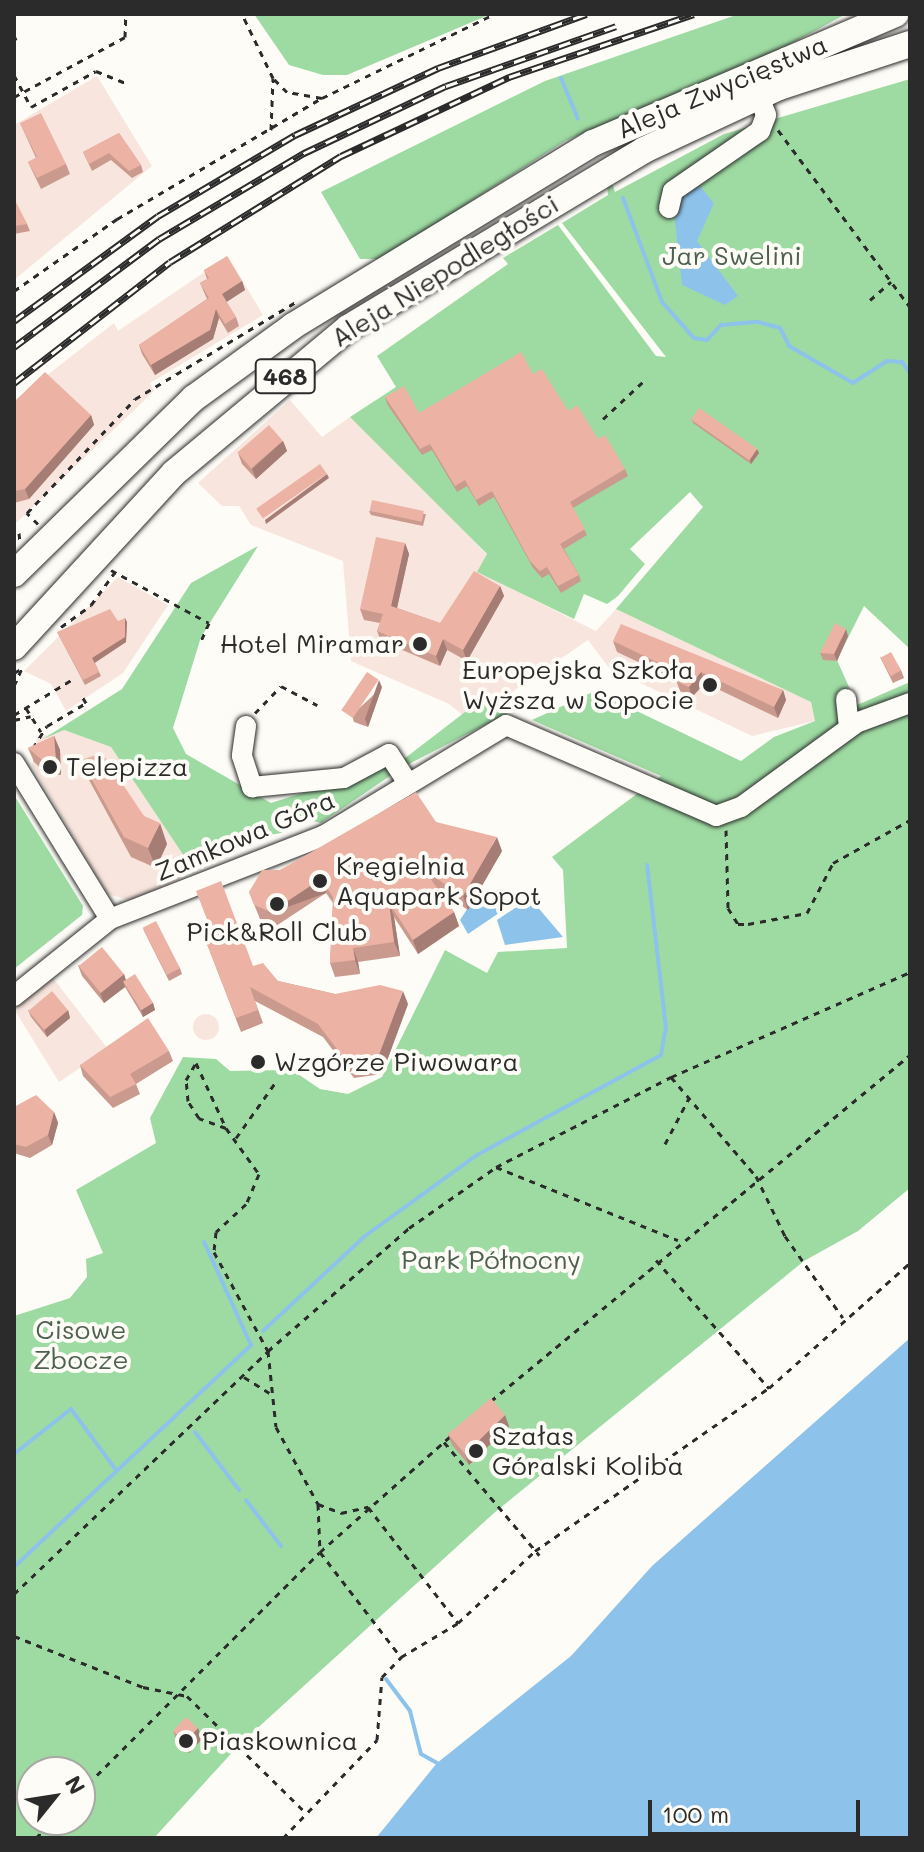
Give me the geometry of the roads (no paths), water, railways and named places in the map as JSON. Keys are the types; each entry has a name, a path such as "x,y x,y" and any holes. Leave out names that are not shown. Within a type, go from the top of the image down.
{"main road":[{"name":"Aleja Zwycięstwa","path":"593,143 879,17"},
{"name":"Aleja Zwycięstwa","path":"607,170 878,53 910,44"},
{"name":"Aleja Niepodległości","path":"14,574 194,398 293,326 593,143"},
{"name":"Aleja Niepodległości","path":"18,658 174,473 281,379 411,287 607,170"}],"street":[{"path":"878,53 879,17"},
{"path":"669,208 673,191 760,131 763,105"},
{"path":"846,699 849,727 910,703"},
{"name":"Zamkowa Góra","path":"14,996 110,919 323,836 506,725 702,814 727,815 849,727"},
{"path":"246,726 242,756 252,787 344,778 389,754 408,783"},
{"path":"22,760 110,919"}],"water":[{"path":"699,185 714,203 697,241 738,296 725,305 682,285 673,204"},
{"path":"479,891 502,911 468,934 460,920"},
{"path":"530,898 563,937 505,945 497,920"},
{"path":"910,1338 910,1838 376,1838 437,1763 571,1656 652,1566"}],"waterway":[{"path":"561,78 578,119"},
{"path":"623,198 662,302 694,338 707,340 721,325 758,322 780,328 789,346 853,383 887,361 902,362 910,373"},
{"path":"263,1331 365,1236 477,1155 661,1055 666,1028 647,865"},
{"path":"14,1567 251,1345 204,1242"},
{"path":"14,1454 71,1409 116,1470"},
{"path":"195,1432 239,1490"},
{"path":"246,1500 281,1546"},
{"path":"386,1679 410,1711 421,1754 437,1763"}],"railway":[{"path":"14,321 158,216 295,135 438,68 586,14"},
{"path":"14,383 170,262 341,156 509,77 694,14"},
{"path":"14,347 159,239 304,153 446,86 616,26"}],"place":[{"name":"Hotel Miramar","path":"420,644"},
{"name":"Europejska Szkoła Wyższa w Sopocie","path":"710,685"},
{"name":"Telepizza","path":"50,767"},
{"name":"Kręgielnia Aquapark Sopot","path":"320,881"},
{"name":"Pick&Roll Club","path":"277,904"},
{"name":"Wzgórze Piwowara","path":"258,1062"},
{"name":"Szałas Góralski Koliba","path":"476,1451"},
{"name":"Piaskownica","path":"186,1741"}],"park label":[{"name":"Jar Swelini","path":"732,256"},
{"name":"Park Północny","path":"491,1260"},
{"name":"Cisowe Zbocze","path":"81,1345"}]}
